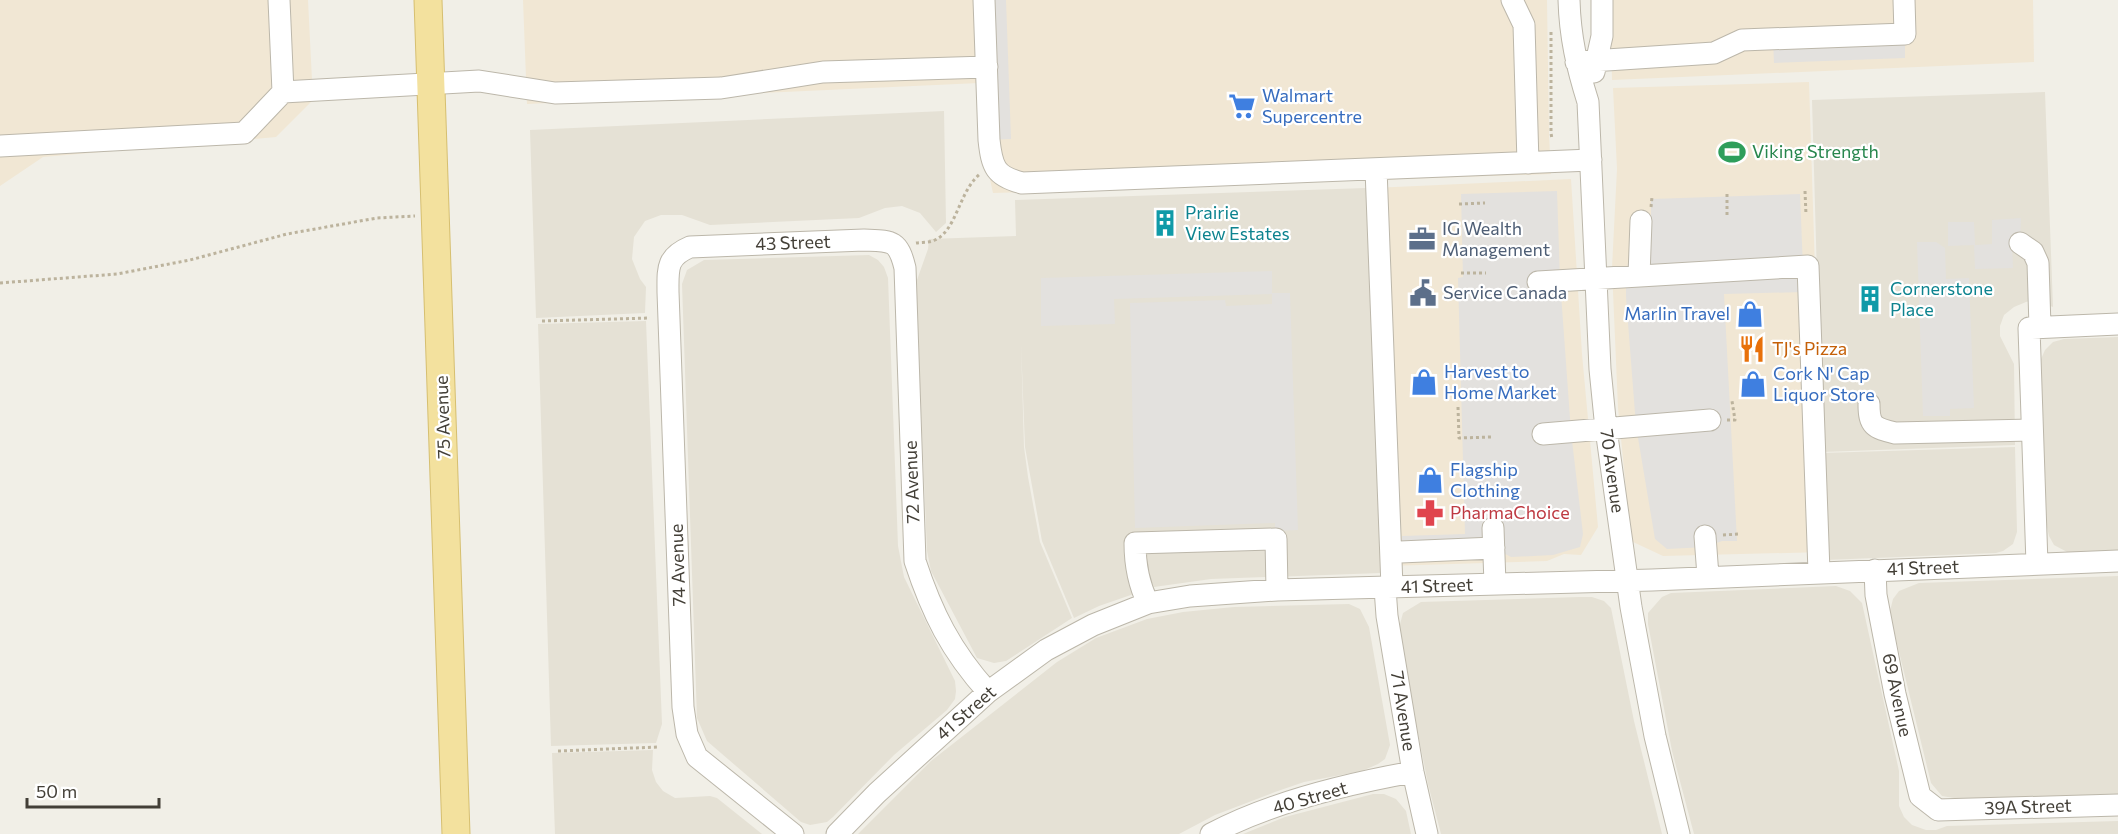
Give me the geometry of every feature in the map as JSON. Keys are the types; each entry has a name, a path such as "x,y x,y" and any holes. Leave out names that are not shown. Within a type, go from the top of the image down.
{"main road":[{"name":"75 Avenue","path":"429,0 456,834"}],"street":[{"path":"279,0 283,92"},
{"path":"984,0 992,162 998,172 1008,180 1022,183 1591,160"},
{"path":"1512,0 1524,25 1528,163"},
{"name":"70 Avenue","path":"1569,0 1571,38 1586,62 1600,369 1606,429 1627,580 1655,736 1679,834"},
{"name":"70 Avenue","path":"1586,62 1602,36 1602,0"},
{"path":"1586,62 1714,53 1742,40 1905,34 1904,0"},
{"path":"0,146 244,133 283,92 479,81 555,93 720,88 824,72 987,67"},
{"name":"71 Avenue","path":"1376,169 1389,587 1386,611 1413,772 1427,834"},
{"path":"1640,276 1641,221"},
{"name":"43 Street","path":"679,252 690,247 890,240 902,253"},
{"path":"2020,243 2033,252 2038,263 2032,430 2037,564"},
{"name":"74 Avenue","path":"679,252 668,265 668,292 683,707 687,734 697,757 793,834"},
{"name":"72 Avenue","path":"902,253 906,268 915,561 940,625 960,659 988,692"},
{"path":"1538,282 1704,273 1726,269 1808,266 1819,572"},
{"path":"2035,327 2118,324"},
{"path":"1869,404 1869,419 1874,426 1895,433 2032,430"},
{"path":"1543,434 1710,420"},
{"path":"1708,576 1710,536"},
{"path":"1400,552 1494,538 1495,584"},
{"path":"1148,603 1140,588 1135,564 1135,543 1276,539 1277,590"},
{"name":"41 Street","path":"837,834 885,785 988,692 1046,650 1093,625 1148,603 1190,596 1277,590 1627,580 2118,561"},
{"name":"69 Avenue","path":"1875,570 1876,595 1895,694 1920,796 1938,810"},
{"name":"40 Street","path":"1211,834 1225,826 1298,799 1413,772"},
{"name":"39A Street","path":"1938,810 2118,805"}],"path":[{"path":"1550,24 1552,139"},
{"path":"933,241 945,233 968,185 992,162"},
{"path":"1805,191 1806,215"},
{"path":"1726,194 1727,218"},
{"path":"1459,204 1485,203"},
{"path":"0,283 117,274 190,260 287,234 377,218 436,215"},
{"path":"1461,273 1486,273"},
{"path":"542,321 650,318"},
{"path":"1732,401 1735,420"},
{"path":"1458,407 1459,438 1491,437"},
{"path":"1710,536 1739,534"},
{"path":"558,751 658,747"}],"shaded area":[{"path":"0,0 308,0 313,100 276,137 43,157 0,186"},
{"path":"523,0 1547,0 1551,174 993,193 981,138 979,83 527,104"},
{"path":"984,0 1006,0 1011,139 989,140"},
{"path":"1610,0 2033,0 2034,62 1612,80"},
{"path":"1905,34 1905,58 1774,63 1773,39"},
{"path":"1809,82 1824,552 1663,556 1631,541 1618,408 1612,268 1617,169 1613,88"},
{"path":"2045,92 2053,307 2033,300 2026,302 2014,307 2004,315 2000,326 2000,336 2014,364 2015,445 1822,452 1812,100"},
{"path":"944,111 946,223 936,232 920,213 902,206 885,208 859,218 710,225 682,215 661,215 645,221 634,237 632,259 646,287 645,313 536,318 530,130"},
{"path":"1571,179 1582,354 1598,527 1581,555 1564,554 1547,561 1387,566 1373,188"},
{"path":"1366,188 1381,573 1211,579 1154,587 1099,606 1074,618 1042,541 1025,447 1021,344 1024,447 1040,542 1072,618 1006,661 994,663 977,658 931,571 927,551 916,290 929,239 1016,236 1015,200"},
{"path":"1557,191 1560,280 1571,432 1583,534 1580,547 1553,555 1511,557 1494,548 1402,552 1402,536 1465,534 1458,278 1463,277 1461,194"},
{"path":"1800,194 1804,292 1724,294 1737,541 1722,541 1706,547 1667,549 1655,539 1636,426 1626,297 1626,277 1634,221 1651,220 1651,199"},
{"path":"2021,218 2020,243 2012,244 2013,268 1975,269 1974,245 1948,246 1948,222 1974,222 1975,245 1992,244 1992,220"},
{"path":"1917,242 1936,242 1945,248 1946,279 1969,278 1974,408 1950,409 1950,416 1923,416"},
{"path":"869,255 884,267 888,278 898,546 904,577 955,681 956,691 955,699 947,710 894,755 833,817 827,822 810,825 801,822 707,741 697,718 682,284 687,270 704,260"},
{"path":"1272,271 1272,293 1290,293 1298,530 1275,531 1275,523 1135,528 1130,303 1225,300 1226,306 1272,304 1272,294 1114,299 1115,324 1041,326 1041,278"},
{"path":"646,321 662,724 656,743 551,746 538,324"},
{"path":"2118,337 2118,551 2069,553 2054,545 2047,527 2041,359 2045,350 2053,342 2064,339"},
{"path":"2015,447 2017,532 2013,544 2003,551 1826,560 1822,453"},
{"path":"2118,576 2118,794 1960,799 1942,796 1931,783 1891,619 1893,599 1899,591 1919,583"},
{"path":"1836,586 1850,591 1862,603 1899,771 1899,806 1904,817 1912,825 1926,830 1936,830 1947,826 2118,821 2118,834 1694,834 1672,751 1648,624 1648,613 1662,597 1671,593"},
{"path":"1592,597 1604,601 1611,608 1634,721 1662,834 1441,834 1428,784 1399,637 1403,613 1421,602"},
{"path":"1349,604 1360,609 1369,627 1390,745 1385,759 1378,764 1362,771 1304,782 1275,792 1215,815 1179,834 858,834 931,761 1057,662 1096,638 1147,619 1183,612 1234,607"},
{"path":"653,750 652,770 656,782 663,791 675,798 710,796 717,798 762,834 555,834 552,753"},
{"path":"1373,794 1384,794 1396,799 1406,811 1411,834 1243,834 1285,817"}],"place":[{"name":"Walmart Supercentre","path":"1242,106"},
{"name":"Viking Strength","path":"1732,152"},
{"name":"Prairie View Estates","path":"1165,223"},
{"name":"IG Wealth Management","path":"1422,239"},
{"name":"Service Canada","path":"1423,293"},
{"name":"Cornerstone Place","path":"1870,299"},
{"name":"Marlin Travel","path":"1750,314"},
{"name":"TJ's Pizza","path":"1752,349"},
{"name":"Harvest to Home Market","path":"1424,382"},
{"name":"Cork N' Cap Liquor Store","path":"1753,384"},
{"name":"Flagship Clothing","path":"1430,480"},
{"name":"PharmaChoice","path":"1430,513"}]}
